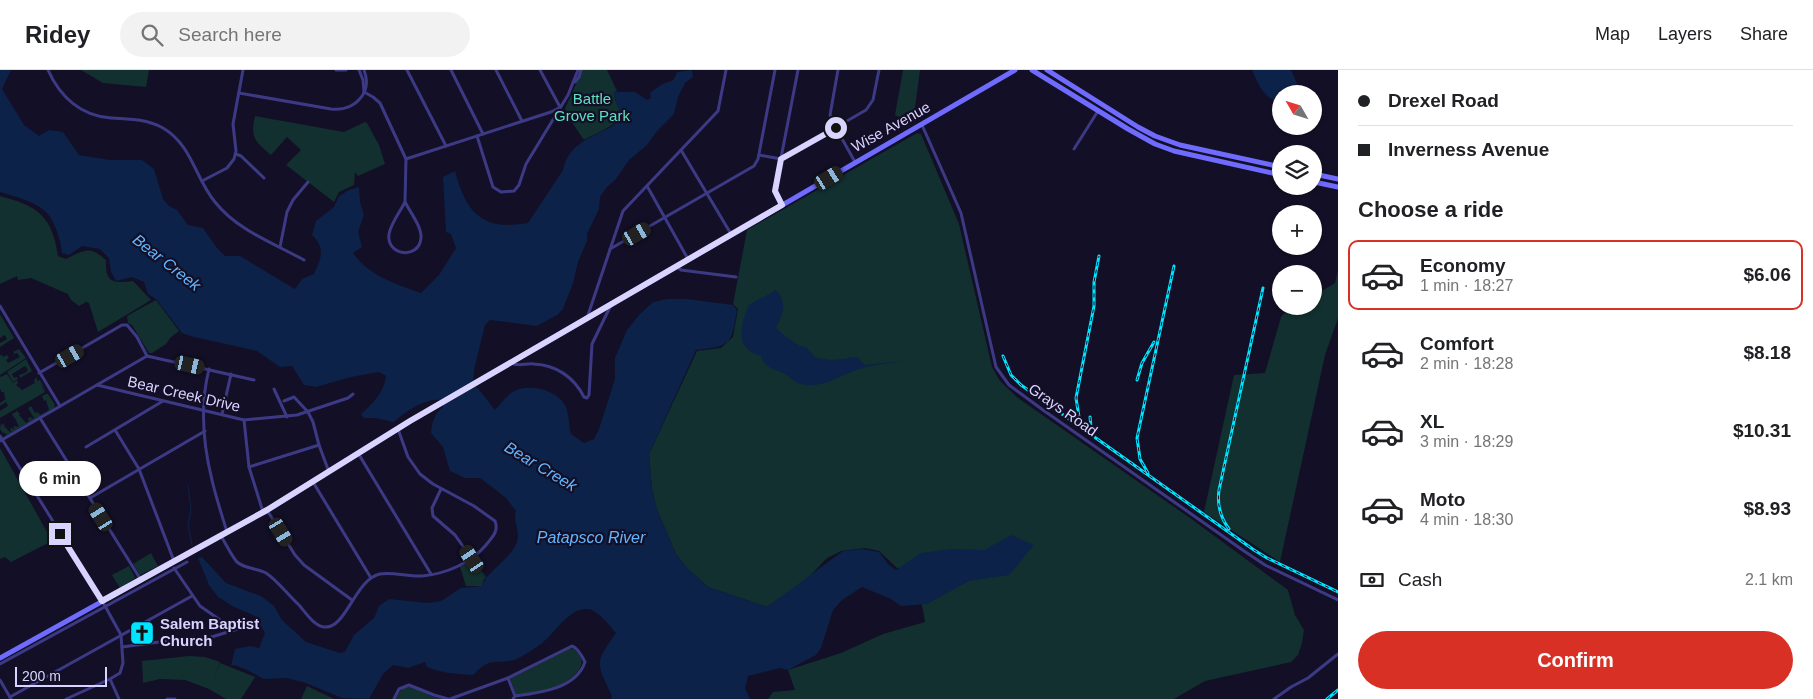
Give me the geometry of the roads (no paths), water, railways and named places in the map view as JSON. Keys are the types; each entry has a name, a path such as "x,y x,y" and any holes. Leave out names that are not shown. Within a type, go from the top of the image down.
{"main road":[{"name":"Wise Avenue","path":"0,658 104,604 141,580 173,565 313,482 430,409 1014,70"},
{"path":"1032,70 1144,139 1174,151 1272,173"},
{"path":"1047,70 1155,136 1180,145 1272,165"},
{"path":"1098,111 1103,109 1113,112"},
{"path":"1128,130 1140,133 1144,130"},
{"path":"1144,139 1148,136 1155,136"},
{"path":"1222,162 1225,158 1232,156"},
{"path":"1322,176 1338,179"},
{"path":"1322,182 1330,177"},
{"path":"1322,183 1338,187"}],"street":[{"path":"48,70 63,96 84,111 100,116 144,120 161,127 175,136 188,152 215,203 244,228 304,260"},
{"path":"202,181 227,168 233,162 236,154 233,124 243,70"},
{"path":"336,70 346,70"},
{"path":"359,70 363,80 364,92"},
{"path":"239,93 339,110 353,105 364,92 367,82 364,70"},
{"path":"407,70 446,146"},
{"path":"451,70 483,134"},
{"path":"496,70 522,121"},
{"path":"540,70 560,107"},
{"path":"477,136 492,186 500,192 512,192 519,185 524,168 574,83 579,70"},
{"path":"586,318 623,211 718,111 726,70"},
{"path":"609,249 752,168 757,161 775,70"},
{"path":"782,205 775,191 798,70"},
{"path":"838,70 830,111 831,118 855,162"},
{"path":"758,155 781,159 866,110 873,100 879,70"},
{"path":"364,92 380,103 406,159 405,202 390,229 389,236 392,247 396,251 403,253 414,250 420,243 421,237 420,231 405,202"},
{"path":"406,159 550,112 560,107"},
{"path":"1074,149 1098,111"},
{"name":"Grays Road","path":"921,124 960,213 996,367 1005,381 1043,410 1257,560 1338,600"},
{"path":"681,150 731,234"},
{"path":"236,154 241,156 264,178"},
{"path":"280,247 287,212 293,200 308,182"},
{"path":"647,186 688,259"},
{"path":"676,266 681,270 736,276"},
{"path":"510,362 515,365 533,364 553,368 578,385 584,397 587,398 589,395 592,344 612,304"},
{"path":"0,306 60,406"},
{"path":"39,373 122,325 127,325 132,330 147,356"},
{"path":"66,699 119,674 122,669 121,635 104,604 1,439 147,356 254,380"},
{"path":"209,369 204,393 205,431 211,477 227,532"},
{"path":"222,414 231,374"},
{"name":"Bear Creek Drive","path":"97,385 244,420 287,417 308,412 348,398 353,394"},
{"path":"274,389 287,417"},
{"path":"284,400 294,396 308,412 329,472"},
{"path":"86,447 163,401"},
{"path":"40,418 141,580"},
{"path":"244,420 249,467 265,511 304,566 352,600"},
{"path":"221,536 238,562 268,575 320,626 328,627 335,624 365,583 371,578 382,574 423,576 464,564 483,549 495,533 495,522 474,506 441,489 415,469 408,457 398,428"},
{"path":"115,430 139,470 173,565 192,596 204,610 233,629"},
{"path":"90,498 205,431"},
{"path":"249,467 318,445"},
{"path":"358,453 431,574"},
{"path":"313,482 371,578"},
{"path":"441,489 432,508 433,516 457,537 472,559"},
{"name":"Wise Avenue","path":"0,664 173,565 187,562"},
{"path":"0,680 10,698 192,596"},
{"path":"122,646 189,638 206,639 241,628"},
{"path":"394,699 399,689 409,685 449,699 508,678 572,646 584,662 581,670 555,689 514,697 508,678"},
{"path":"1274,699 1308,678 1338,654"},
{"path":"110,679 119,699"},
{"path":"167,699 175,699"}],"water":[{"name":"Patapsco River","path":"0,70 11,70 2,89 24,125 39,136 49,130 63,132 79,155 110,160 142,160 154,169 163,199 169,206 177,210 188,225 203,228 225,256 240,256 295,289 302,279 314,274 319,263 321,249 312,235 316,221 334,207 339,196 359,187 360,202 364,215 358,232 362,247 353,253 359,261 375,273 421,293 439,275 456,248 451,234 446,232 443,177 455,171 465,199 470,207 484,220 504,225 528,223 563,170 567,158 574,149 592,136 616,123 620,118 614,92 635,92 647,100 651,98 650,93 673,80 677,72 692,70 693,77 685,83 678,97 674,114 657,131 647,145 629,160 600,197 599,209 587,234 587,241 563,309 557,315 537,326 490,320 485,325 474,370 473,384 495,410 509,395 517,390 533,388 549,392 562,401 566,407 571,434 584,443 594,439 599,429 615,379 615,358 627,330 653,302 667,299 687,299 733,305 737,310 731,337 723,345 696,350 649,454 652,489 657,510 676,554 688,569 708,587 767,607 843,551 862,549 879,552 889,565 896,570 921,553 951,549 984,550 1011,535 1034,545 1009,575 969,581 927,604 901,606 891,599 862,587 842,600 833,610 821,648 816,655 788,670 780,668 748,676 745,688 750,699 611,699 612,696 600,669 600,663 604,651 616,633 599,615 587,609 574,612 568,616 547,639 524,655 514,660 489,663 473,675 438,671 427,667 425,662 408,668 393,665 383,674 369,699 342,698 306,683 287,678 264,679 245,669 234,665 231,666 235,649 250,646 259,648 265,633 255,616 234,607 218,597 209,585 198,558 202,557 226,583 261,596 274,606 282,620 306,642 340,653 345,652 354,635 374,618 379,606 389,599 428,603 441,601 461,588 482,586 488,575 513,550 518,540 515,519 516,511 505,497 480,478 465,478 450,471 443,447 431,433 434,418 443,407 441,400 422,403 409,410 394,422 364,418 361,414 377,397 385,382 386,376 379,372 351,377 316,387 304,385 292,366 280,367 257,351 182,333 156,299 148,294 144,282 132,277 116,281 111,272 109,258 100,249 82,246 69,255 62,253 53,221 43,209 0,192"},
{"path":"1252,70 1291,70 1298,85 1272,85 1272,99 1262,90"},
{"path":"775,290 782,299 783,304 781,318 776,328 800,346 806,347 816,358 832,360 858,357 864,365 901,361 856,370 828,382 813,385 798,383 766,365 761,356 752,353 743,342 742,329 748,306"}],"waterway":[{"path":"188,485 191,510 188,525 192,545"},
{"path":"473,554 474,560 487,578"}],"railway":[{"path":"1087,429 1079,417 1076,398 1094,306 1094,282 1099,256"},
{"path":"1148,473 1140,459 1137,438 1174,266"},
{"path":"1229,529 1223,520 1220,510 1219,490 1263,288"},
{"path":"1137,380 1142,363 1154,342"},
{"path":"1003,356 1011,375 1021,385 1254,550 1338,592"},
{"path":"1090,417 1094,434"},
{"path":"1327,699 1338,690"}],"place":[{"name":"Salem Baptist Church","path":"142,633"}],"park label":[{"name":"Battle Grove Park","path":"592,108"}],"water label":[{"name":"Bear Creek","path":"167,262"},
{"name":"Bear Creek","path":"541,466"}]}
